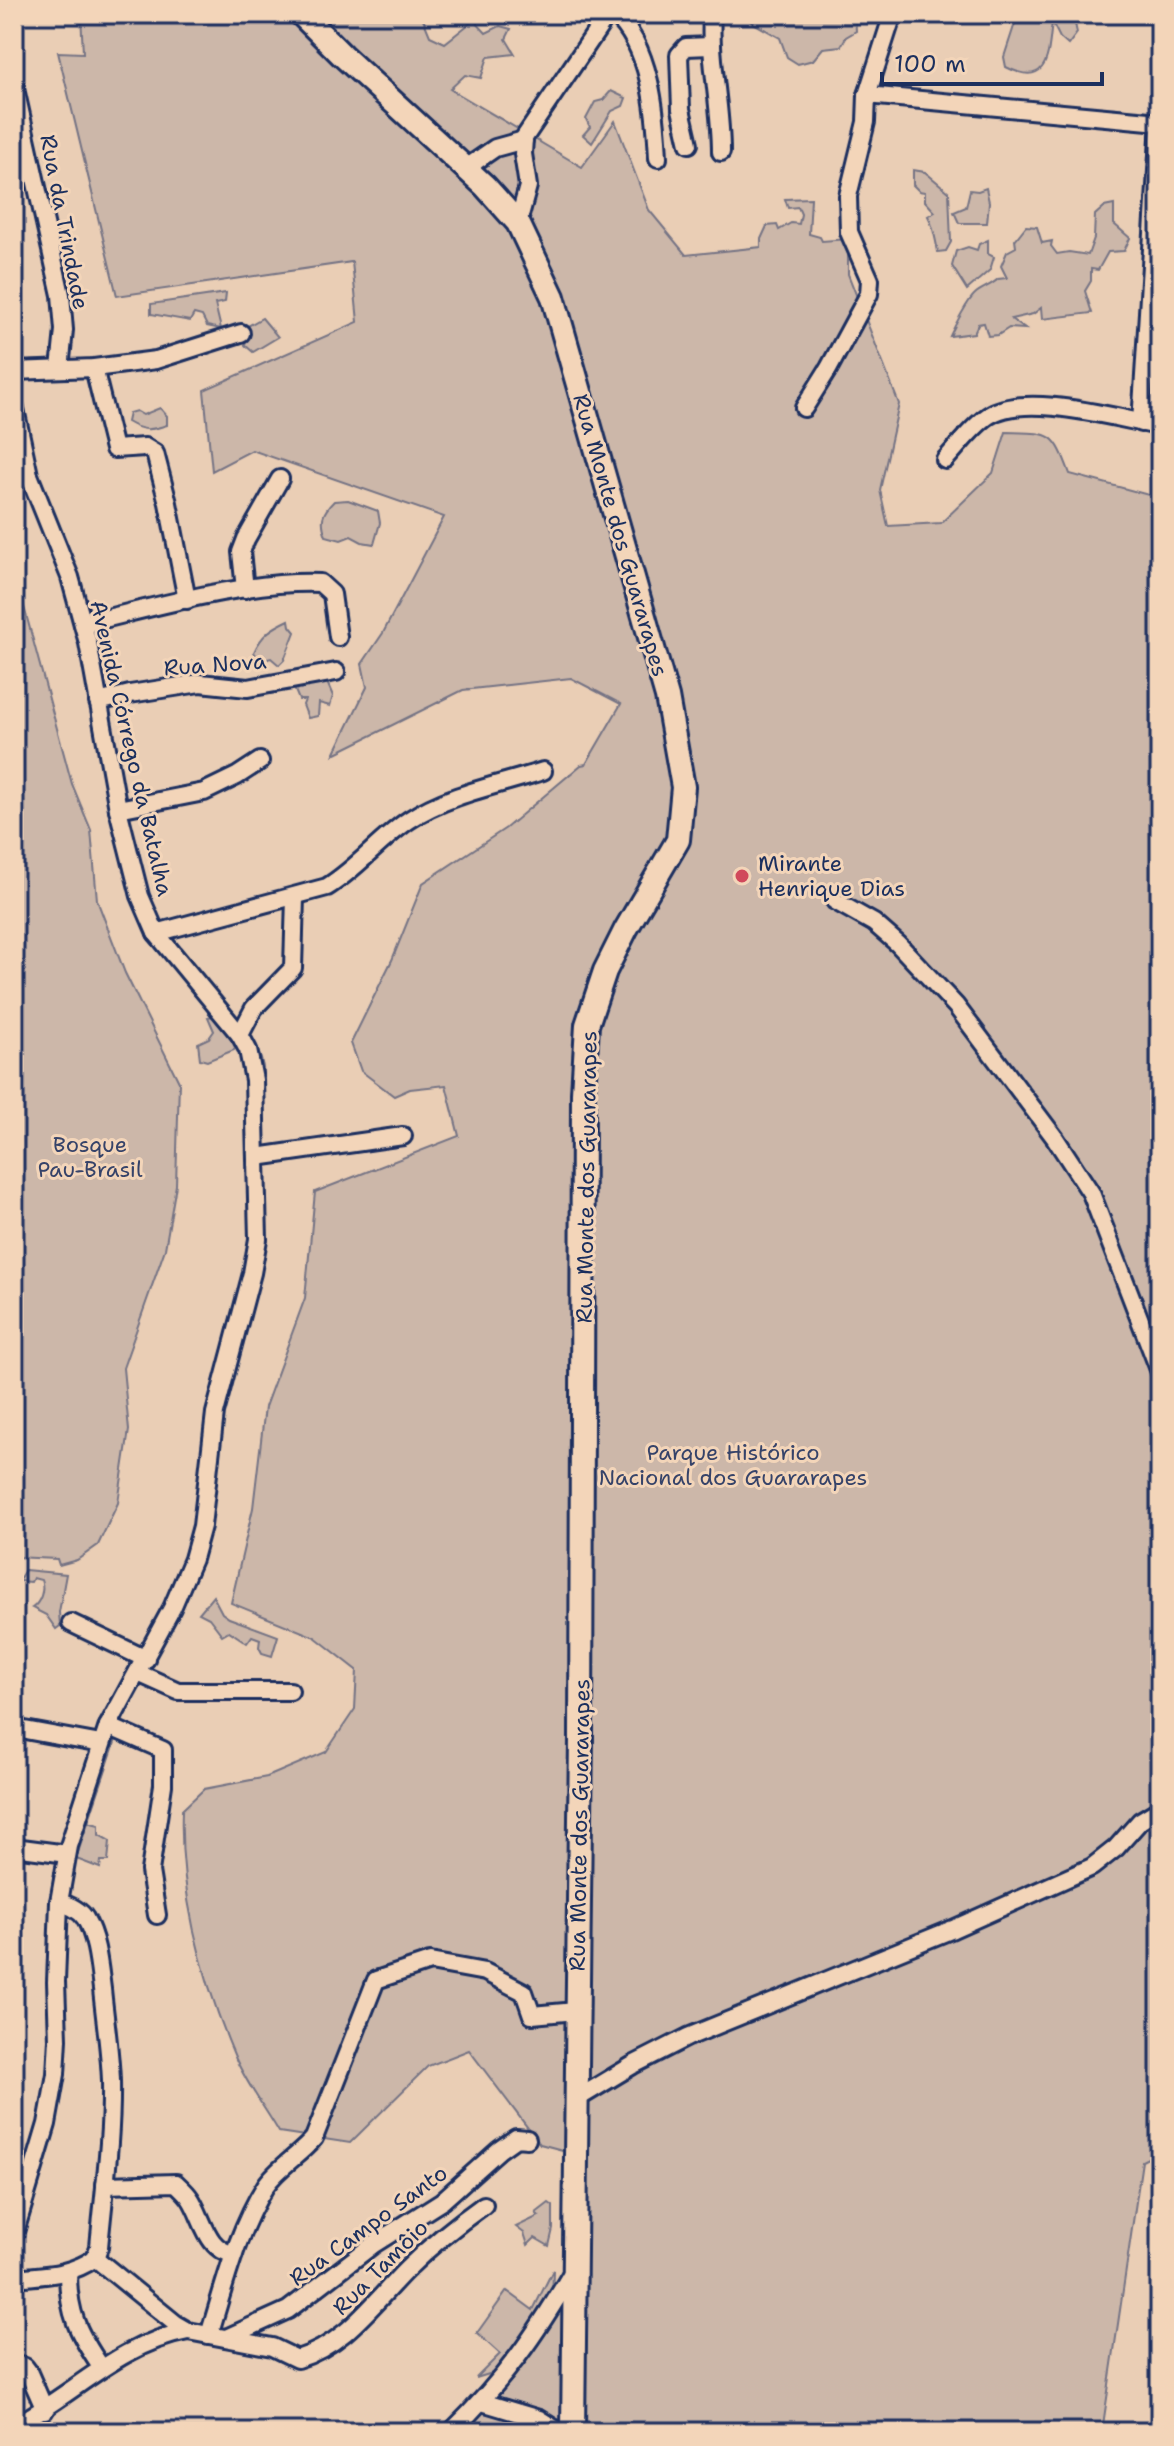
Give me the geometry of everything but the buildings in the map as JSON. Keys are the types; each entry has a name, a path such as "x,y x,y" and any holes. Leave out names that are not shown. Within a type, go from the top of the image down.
{"main road":[{"name":"Rua Monte dos Guararapes","path":"301,14 466,168 518,223 553,297 667,697 683,787 678,840 605,971 587,1025 583,1093 581,1742 573,2432"}],"street":[{"path":"518,223 528,186 524,140 530,127 611,14 632,33 639,47 656,120 658,158"},
{"path":"712,14 710,46 719,109 721,152"},
{"path":"804,408 869,294 870,280 849,232 848,196 866,122 867,95 893,14"},
{"path":"689,144 681,109 679,55 686,47 710,46"},
{"name":"Rua da Trindade","path":"14,84 61,295 64,330 60,369"},
{"path":"867,95 1160,122 1141,423"},
{"path":"466,168 495,148 524,140"},
{"path":"14,371 94,368 156,360 241,333"},
{"path":"94,368 114,449 145,447 155,453 187,600"},
{"name":"Avenida Córrego da Batalha","path":"14,404 29,475 70,577 83,624 118,809 140,896 156,933 240,1035 252,1064 258,1239 215,1413 202,1526 193,1559 142,1666 108,1726 67,1854 59,1902 56,2074 47,2124 14,2235"},
{"path":"945,460 988,416 1001,409 1042,405 1160,426"},
{"path":"245,589 241,552 280,479"},
{"path":"83,624 245,589 320,583 332,594 338,637"},
{"name":"Rua Nova","path":"98,702 200,683 248,688 336,672"},
{"path":"118,809 204,792 260,761"},
{"path":"156,933 327,887 351,873 406,822 424,811 543,771"},
{"path":"240,1035 254,1008 293,968 295,897"},
{"path":"835,901 874,923 956,1006 1055,1138 1091,1193 1160,1372"},
{"path":"257,1157 403,1136"},
{"path":"71,1623 178,1691 290,1691"},
{"path":"108,1726 163,1750 163,1785 150,1871 157,1915"},
{"path":"14,1728 101,1744"},
{"path":"575,2100 688,2037 953,1929 1092,1867 1105,1858 1140,1821 1160,1809"},
{"path":"14,1847 67,1854"},
{"path":"14,2278 81,2268 95,2258 99,2247 111,2080 99,1964 84,1916 59,1902"},
{"path":"217,2336 241,2233 268,2182 314,2138 376,1980 430,1962 485,1972 524,1992 532,2015 576,2011"},
{"name":"Rua Campo Santo","path":"217,2336 288,2310 374,2244 442,2201 499,2150 516,2138 527,2139"},
{"path":"106,2178 176,2183 191,2199 207,2235 225,2253 234,2254"},
{"name":"Rua Tamôio","path":"95,2258 188,2331 272,2347 289,2358 297,2359 353,2327 447,2231 484,2205"},
{"path":"451,2432 512,2368 542,2326 576,2265"},
{"path":"68,2272 70,2310 101,2367"},
{"path":"14,2426 45,2410 101,2367 161,2336 188,2331"},
{"path":"14,2363 28,2371 45,2410"},
{"path":"482,2402 539,2419 560,2432"}],"green space":[{"name":"Parque Histórico Nacional dos Guararapes","path":"81,14 421,14 430,36 445,43 474,20 486,33 500,26 511,29 506,39 515,54 488,57 481,78 465,75 450,89 582,167 615,121 649,210 686,255 761,247 767,226 777,225 779,230 791,223 799,224 801,214 798,207 788,208 785,199 811,198 809,234 820,237 822,241 848,239 848,274 899,404 880,490 888,526 941,523 993,473 1006,432 1049,437 1060,449 1070,474 1160,498 1160,2152 1142,2161 1102,2432 446,2432 499,2371 476,2378 500,2354 477,2333 507,2291 533,2310 553,2270 552,2306 576,2265 574,2153 540,2144 469,2050 428,2066 350,2143 279,2132 235,2057 195,1936 185,1873 182,1810 204,1789 267,1777 326,1752 355,1709 357,1670 315,1637 231,1603 253,1508 265,1407 305,1298 315,1192 459,1136 446,1085 410,1089 394,1096 361,1071 351,1043 392,960 423,883 506,828 586,764 621,704 571,678 463,690 334,754 367,687 362,664 383,633 444,517 252,450 212,471 204,390 358,322 352,262 117,296 58,52 83,53"},
{"path":"753,14 855,14 856,31 846,37 841,46 823,48 813,60 798,64 787,57 780,38 750,21"},
{"path":"1018,14 1027,14 1033,19 1041,14 1073,14 1077,33 1068,45 1060,38 1052,22 1044,64 1039,71 1031,74 1020,73 1006,67 1004,57"},
{"path":"611,91 626,98 623,106 612,111 592,143 583,135 590,127 586,119 595,102 603,100"},
{"path":"913,170 925,172 949,192 951,242 946,251 938,252 928,216 935,212 925,201 925,192 913,185"},
{"path":"986,188 989,202 987,223 959,223 954,212 966,207 970,190"},
{"path":"1114,205 1114,224 1130,238 1124,251 1108,252 1098,270 1091,269 1091,281 1085,291 1092,313 1042,319 1041,308 1033,314 1011,319 1025,329 1009,328 998,335 988,336 984,323 978,324 974,333 950,336 975,294 998,279 1007,278 1001,266 1007,252 1016,247 1015,240 1026,226 1037,227 1042,243 1052,241 1051,246 1057,254 1088,255 1094,238 1095,215 1104,207"},
{"path":"988,240 988,254 994,257 990,270 967,290 952,266 956,251 968,247 977,250 979,244"},
{"path":"226,293 225,302 215,304 221,329 207,326 202,316 194,314 190,321 151,314 151,304"},
{"path":"262,318 278,337 253,352 245,345 248,326"},
{"path":"160,408 167,416 167,425 146,429 127,422 129,413 136,411 143,415"},
{"path":"348,500 378,511 380,523 374,544 351,536 341,540 326,536 323,517 327,509 334,501"},
{"name":"Bosque Pau-Brasil","path":"14,583 23,603 72,784 91,830 97,900 125,973 179,1082 176,1185 165,1249 123,1368 129,1430 118,1503 98,1545 77,1560 59,1565 57,1559 14,1557"},
{"path":"289,620 295,632 284,660 279,665 271,658 260,661 254,652 260,641"},
{"path":"326,680 333,696 330,706 319,703 318,716 308,718 303,705 305,700 299,700 294,688"},
{"path":"217,1015 237,1041 234,1050 207,1061 200,1059 198,1043 209,1038 214,1031 208,1017"},
{"path":"25,1570 66,1574 59,1612 60,1626 56,1629 46,1615 32,1608 41,1596 42,1584 41,1580 33,1578 31,1582 18,1581"},
{"path":"213,1596 222,1613 229,1618 278,1636 272,1656 262,1653 260,1639 252,1636 247,1643 229,1631 222,1635 209,1618 199,1613"},
{"path":"83,1821 99,1825 99,1835 110,1841 108,1861 101,1861 100,1868 71,1857"},
{"path":"549,2203 553,2206 553,2229 549,2246 535,2238 528,2245 524,2233 516,2227 539,2216 536,2213"}],"waterway":[{"path":"14,18 31,14"},
{"path":"15,384 17,401"},
{"path":"254,1046 262,1068 262,1107"},
{"path":"259,1276 263,1253"},
{"path":"152,1662 162,1641"},
{"path":"119,1728 127,1706"},
{"path":"73,1864 116,1736"},
{"path":"14,2251 18,2239"}],"place":[{"name":"Mirante Henrique Dias","path":"742,876"}]}
